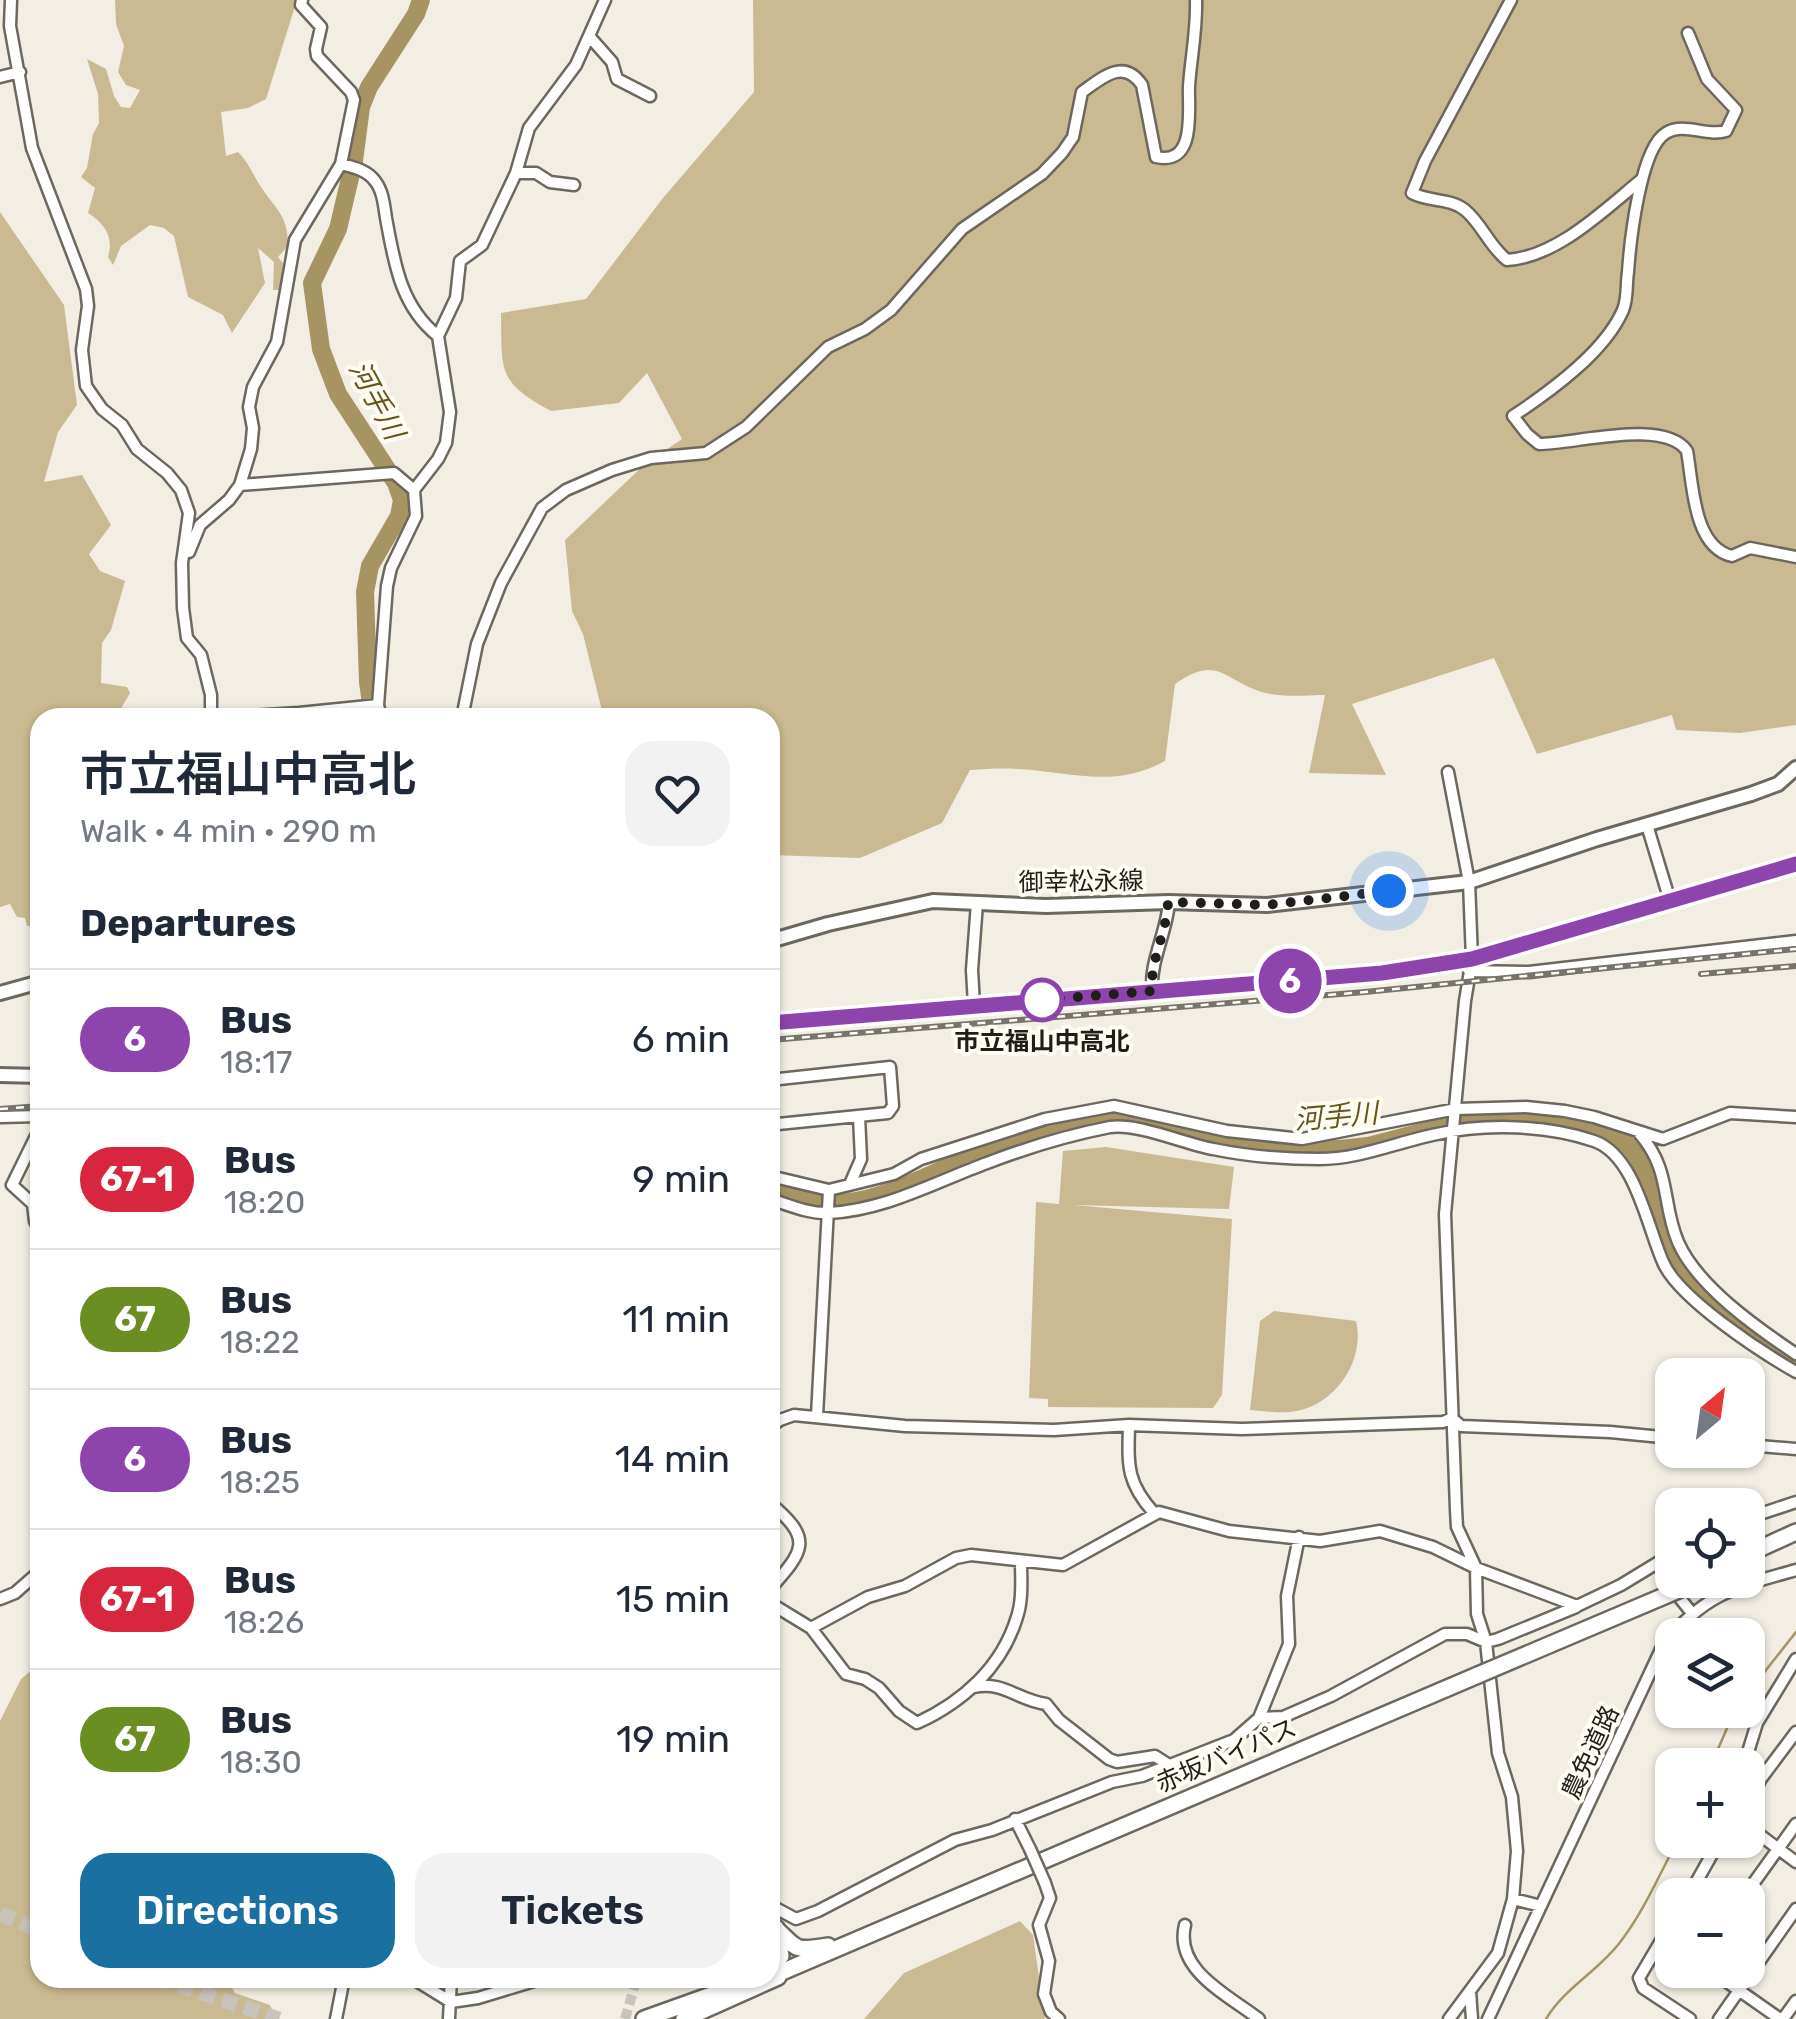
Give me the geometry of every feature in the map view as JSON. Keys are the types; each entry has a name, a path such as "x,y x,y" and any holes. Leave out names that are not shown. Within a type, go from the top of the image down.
{"highway":[{"path":"1765,1548 1796,1532"},
{"path":"1765,1552 1796,1542"},
{"name":"赤坂バイパス","path":"780,1969 1482,1675 1655,1596"},
{"name":"赤坂バイパス","path":"780,1970 1660,1598"},
{"path":"780,1933 802,1950 832,1946"},
{"path":"780,1976 794,1967"},
{"path":"687,2011 726,1988"},
{"name":"赤坂バイパス","path":"664,2019 735,1988"},
{"path":"687,2011 736,1988"},
{"path":"644,2019 687,2011 753,1988"}],"main road":[{"name":"御幸松永線","path":"780,938 933,901 1046,906 1168,902 1267,905 1469,882 1778,784 1796,768"},
{"path":"780,1022 1471,965 1796,864"},
{"path":"0,993 30,985"},
{"path":"0,1076 30,1076"}],"street":[{"path":"11,0 10,26 32,148 86,288 88,306 82,350 86,386 137,449 181,490 189,513 182,563 187,638 201,655 212,708"},
{"path":"182,563 200,525 229,500 240,484 252,438 249,407 253,388 277,342 294,240 349,166 352,92 318,56 322,27 300,5 302,0"},
{"path":"438,336 456,298 460,261 482,245 516,173 529,128 576,65 605,0"},
{"path":"464,708 477,644 501,584 542,508 552,500 612,470 650,458 706,453 746,426 828,347 865,329 891,310 962,230 1052,164 1073,137 1082,92 1115,70 1124,69 1135,75 1142,85 1156,157 1178,154 1190,123 1196,0"},
{"path":"1511,0 1412,192 1465,210 1493,249 1507,260 1519,259 1560,241 1642,180"},
{"path":"1688,33 1707,80 1736,110 1726,131 1719,134 1693,129 1669,130 1662,136 1642,180 1624,308 1608,333 1555,388 1514,416 1539,444 1644,434 1667,436 1687,451 1699,516 1713,547 1732,556 1750,548 1796,557"},
{"path":"589,36 612,62 616,80 650,96"},
{"path":"0,77 20,72"},
{"path":"349,166 374,179 382,193 395,269 403,292 438,336 450,412 446,443 414,490 416,516 386,586 374,708"},
{"path":"516,173 536,173 550,182 574,185"},
{"path":"240,484 388,473 414,490"},
{"path":"1448,772 1469,882 1471,965 1445,1214 1457,1526 1476,1568 1476,1614 1486,1642 1482,1675 1491,1696 1498,1752 1512,1797 1517,1851 1513,1899 1498,1953 1449,2019"},
{"path":"1647,825 1670,901"},
{"path":"1152,991 1157,950 1167,926 1168,902"},
{"path":"974,1005 972,970 977,903"},
{"path":"1471,965 1529,972 1796,941"},
{"path":"780,1079 890,1067 892,1106 888,1113 780,1124"},
{"path":"780,1179 829,1192 894,1174 922,1159 1045,1119 1114,1106 1227,1132 1302,1139 1456,1111 1526,1107 1594,1117 1663,1139 1730,1113 1796,1117"},
{"path":"0,1117 30,1116"},
{"path":"850,1184 861,1159 859,1116"},
{"path":"780,1202 829,1211 919,1193 1038,1145 1113,1127 1213,1149 1320,1159 1368,1153 1455,1129 1529,1130 1597,1142 1611,1150 1624,1163 1665,1268 1741,1336 1796,1372"},
{"path":"1638,1133 1655,1152 1677,1240 1691,1264 1709,1286 1796,1354"},
{"path":"30,1148 12,1184 30,1201"},
{"path":"817,1416 829,1192"},
{"path":"780,1420 817,1416 905,1426 1054,1430 1129,1425 1242,1429 1443,1422 1452,1418"},
{"path":"1452,1418 1461,1426 1655,1436"},
{"path":"1129,1425 1130,1479 1154,1513"},
{"path":"1765,1446 1796,1449"},
{"path":"1765,1512 1796,1502"},
{"path":"780,1511 800,1534 798,1553 780,1576"},
{"path":"811,1628 851,1604 906,1586 956,1558 971,1555 1070,1563 1154,1513 1177,1515 1229,1530 1320,1541 1380,1531 1433,1547 1476,1568 1577,1606"},
{"path":"780,1910 796,1919 818,1912 955,1840 992,1830 1015,1818 1112,1782 1142,1776 1234,1740 1259,1718 1289,1644 1287,1596 1298,1537"},
{"path":"780,1609 811,1628 846,1674 879,1688 917,1723 943,1710 987,1673 1017,1618 1021,1561"},
{"path":"1259,1718 1283,1717 1332,1696 1445,1634 1467,1634 1486,1642 1577,1606 1655,1564"},
{"name":"農免道路","path":"1488,2019 1664,1646 1691,1612 1716,1596 1796,1570"},
{"path":"0,1599 16,1594 30,1581"},
{"path":"1482,1675 1676,1598"},
{"path":"1680,1598 1691,1612"},
{"path":"1749,1748 1756,1723 1796,1659"},
{"path":"973,1688 991,1684 1046,1704 1059,1720 1109,1759 1117,1762 1155,1756 1169,1765"},
{"path":"1765,1773 1796,1732"},
{"path":"1015,1818 1050,1898 1039,1924 1049,1961 1044,1994 1051,2012 1059,2019"},
{"path":"1757,1878 1796,1824"},
{"path":"1765,1840 1796,1862"},
{"path":"1513,1899 1541,1906"},
{"path":"1719,2019 1796,1909"},
{"path":"1184,1925 1181,1940 1190,1965 1254,2018"},
{"path":"1655,1958 1640,1978 1644,1988 1690,2019"},
{"path":"336,2019 342,1988"},
{"path":"428,1988 451,2002 511,1988"},
{"path":"450,2019 451,1988"},
{"path":"1736,1988 1781,2019 1796,2001"},
{"path":"1470,1991 1472,2019"}],"shaded area":[{"path":"115,0 297,0 266,99 248,108 221,112 226,156 238,152 245,160 280,214 288,246 278,257 286,267 283,290 273,290 274,262 258,248 265,283 232,333 223,315 188,297 174,236 164,228 150,225 121,246 113,265 108,257 107,232 88,213 95,188 81,177 99,123 98,94 87,59 106,69 121,107 130,108 140,90 126,85 118,72 124,46 116,24"},
{"path":"753,0 1796,0 1796,725 1740,733 1676,730 1672,715 1537,754 1494,658 1352,704 1386,775 1309,773 1325,695 1269,694 1220,672 1201,671 1175,684 1165,761 1146,770 1092,777 1012,769 970,770 942,823 860,858 780,855 780,708 601,708 583,634 572,611 565,540 645,464 682,439 647,373 619,403 551,411 512,383 503,362 501,333 501,313 586,299 663,198 754,92"},
{"path":"0,212 64,305 77,405 58,432 44,482 82,475 111,525 89,554 100,571 125,581 111,630 102,643 101,683 127,687 130,693 121,708 30,708 30,926 25,918 17,917 10,904 0,907"},
{"path":"1106,1147 1234,1167 1229,1209 1073,1205 1232,1219 1222,1395 1213,1408 1048,1407 1048,1399 1029,1398 1036,1202 1059,1204 1063,1151"},
{"path":"1274,1311 1356,1321 1358,1337 1351,1367 1332,1392 1306,1409 1250,1410 1260,1321"},
{"path":"30,1671 30,1988 232,1988 235,1993 270,2005 277,2019 0,2019 0,1721 21,1679"},
{"path":"1020,1921 1033,1935 1045,2019 864,2019 904,1973"}],"waterway":[{"name":"河手川","path":"372,708 365,592 370,566 399,516 402,500 396,483 338,394 321,349 312,283 338,229 354,161 361,107 421,0"},
{"name":"河手川","path":"780,1191 820,1203 862,1200 1010,1142 1088,1123 1146,1123 1291,1151 1372,1145 1485,1119 1532,1117 1580,1122 1610,1131 1630,1147 1648,1180 1674,1260 1692,1287 1719,1311 1796,1364"},
{"path":"1765,1671 1796,1632"},
{"path":"1718,1748 1727,1728"},
{"path":"1546,2019 1621,1941 1669,1858"}],"tunnel":[{"path":"0,1914 30,1926"},
{"path":"187,1988 279,2019"},
{"path":"625,2019 634,1988"}],"railway":[{"path":"780,1039 1365,992 1796,949"},
{"path":"1701,974 1796,966"},
{"path":"0,1109 30,1107"}],"bus line":[{"name":"6","path":"780,1022 1382,973 1472,959 1796,864"}],"place":[{"name":"市立福山中高北","path":"1042,1000"}],"route":[{"path":"1042,1000 1152,991 1157,950 1167,926 1168,902 1267,905 1389,891"}]}
